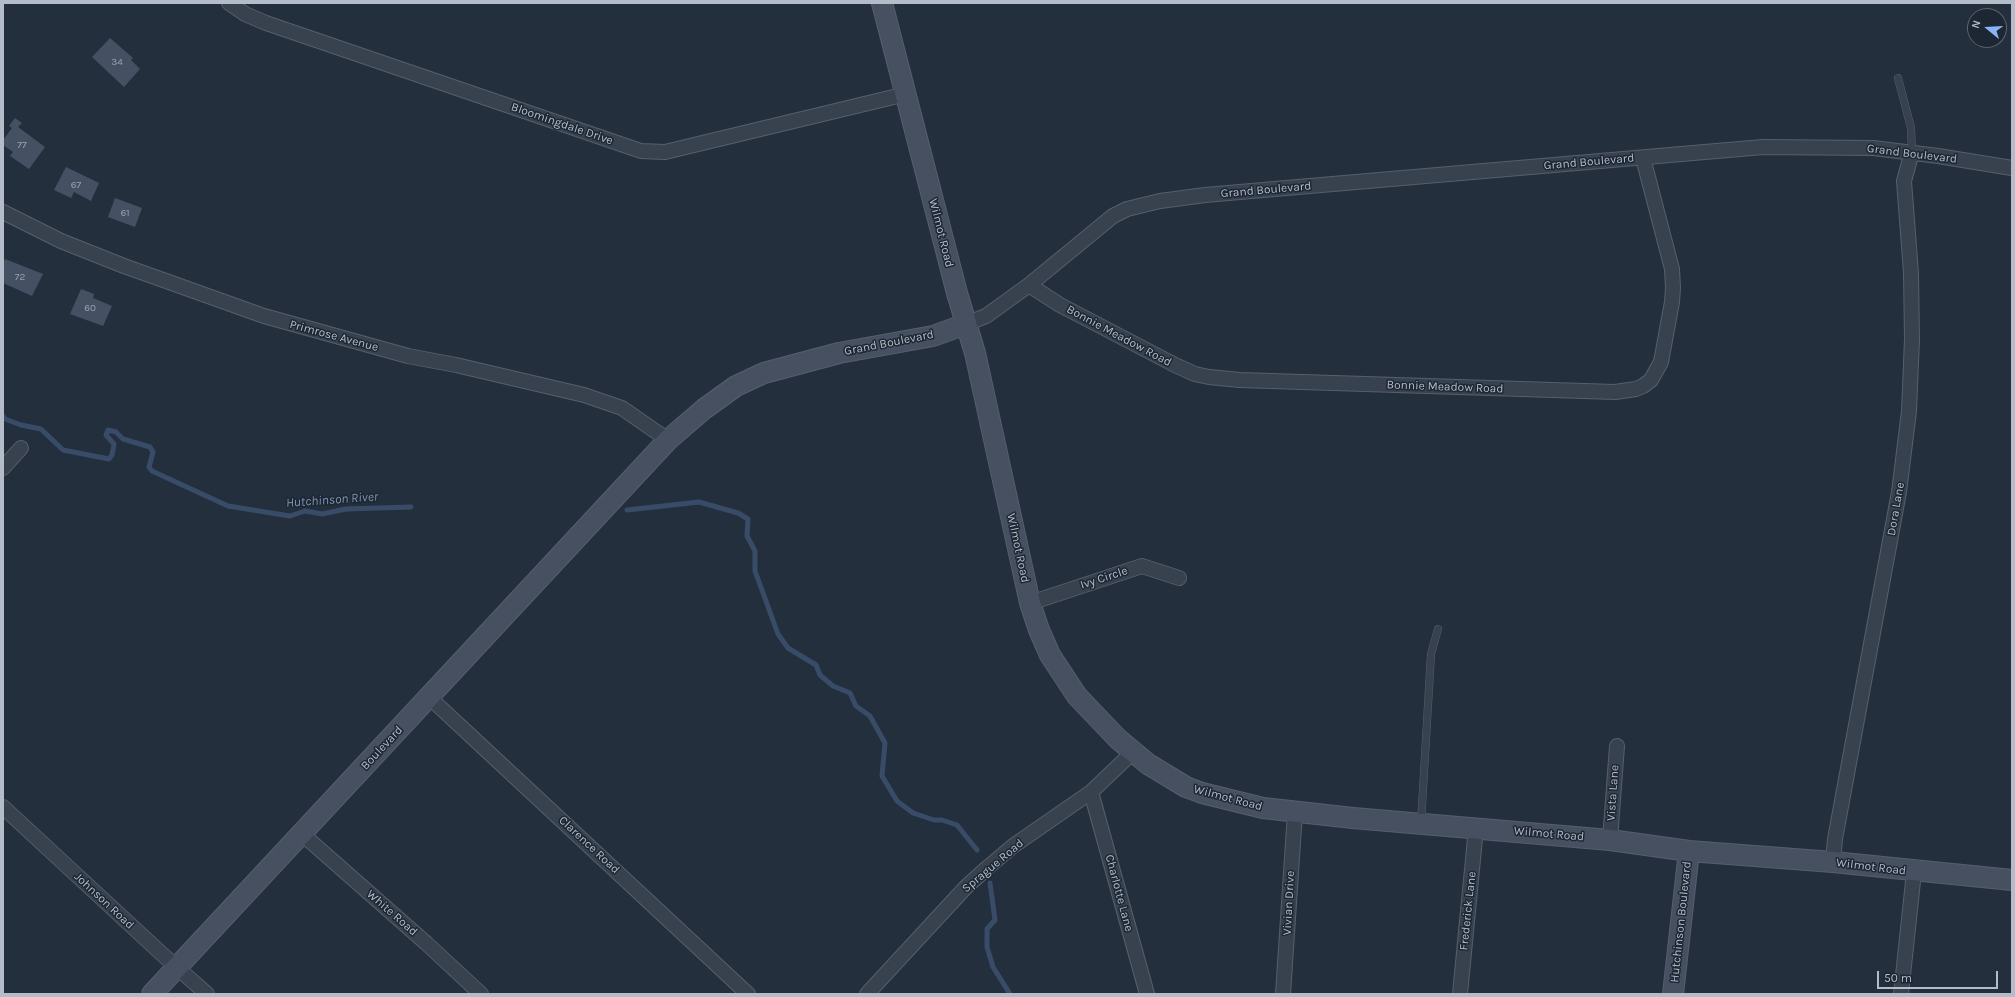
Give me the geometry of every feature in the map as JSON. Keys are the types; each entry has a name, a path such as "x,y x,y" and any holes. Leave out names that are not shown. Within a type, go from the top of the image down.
{"street":[{"name":"Bloomingdale Drive","path":"229,3 245,14 266,23 641,151 665,152 906,94"},
{"name":"Wilmot Road","path":"882,3 966,324 975,353 1030,603 1039,630 1050,655 1064,678 1092,712 1133,752 1167,776 1186,787 1202,793 1263,808 1610,840 1689,851 1833,862 1914,872 2012,880"},
{"name":"Grand Boulevard","path":"611,500 668,440 704,409 736,386 764,373 839,353 933,336 986,316 1029,285 1113,216 1143,204 1205,195 1763,147 1873,148 1912,152 2012,168"},
{"name":"Dora Lane","path":"1833,862 1835,839 1899,492 1909,411 1912,339 1911,287 1904,181 1912,152"},
{"name":"Bonnie Meadow Road","path":"1029,285 1060,305 1175,365 1195,374 1209,377 1256,381 1615,392 1636,389 1651,380 1661,362 1672,302 1672,269 1643,158"},
{"name":"Primrose Avenue","path":"3,212 61,241 117,263 264,316 408,356 456,365 592,397 622,408 668,440"},
{"path":"3,468 21,448"},
{"name":"Boulevard","path":"152,994 611,500"},
{"name":"Ivy Circle","path":"1030,603 1142,566 1179,578"},
{"name":"Clarence Road","path":"429,697 748,994"},
{"name":"Vista Lane","path":"1610,840 1617,746"},
{"name":"Sprague Road","path":"867,994 966,887 1013,846 1091,792 1133,752"},
{"name":"Charlotte Lane","path":"1091,792 1147,994"},
{"name":"Johnson Road","path":"3,806 207,994"},
{"name":"Vivian Drive","path":"1283,994 1295,812"},
{"name":"Frederick Lane","path":"1460,994 1476,828"},
{"name":"White Road","path":"302,833 481,994"},
{"name":"Hutchinson Boulevard","path":"1673,994 1689,851"},
{"path":"1901,994 1914,872"}],"lane":[{"path":"1898,78 1911,128 1912,152"},
{"path":"1421,823 1432,654 1438,629"}],"building":[{"path":"110,38 133,58 131,60 140,69 124,87 92,57"},
{"path":"15,118 22,123 18,127 45,147 29,169 10,156 13,152 3,145 3,140 12,128 9,126"},
{"path":"66,167 99,183 91,201 74,192 71,198 54,190"},
{"path":"115,198 142,208 135,227 108,217"},
{"path":"5,259 43,274 32,296 3,283 3,265"},
{"path":"81,289 94,294 93,298 112,306 103,326 70,314"}],"waterway":[{"name":"Hutchinson River","path":"3,416 5,419 21,425 41,429 63,450 109,459 112,455 114,444 106,435 108,430 116,432 123,439 150,447 153,452 149,467 152,471 228,506 290,516 305,511 322,514 346,509 411,507"},
{"name":"Hutchinson River","path":"627,510 699,502 738,513 748,519 747,536 755,551 755,571 778,634 788,648 816,665 820,675 833,686 850,693 856,706 870,716 885,743 882,776 897,801 913,813 934,820 942,820 957,825 977,850"},
{"name":"Hutchinson River","path":"990,883 995,920 987,929 987,947 993,967 1010,994"}]}
